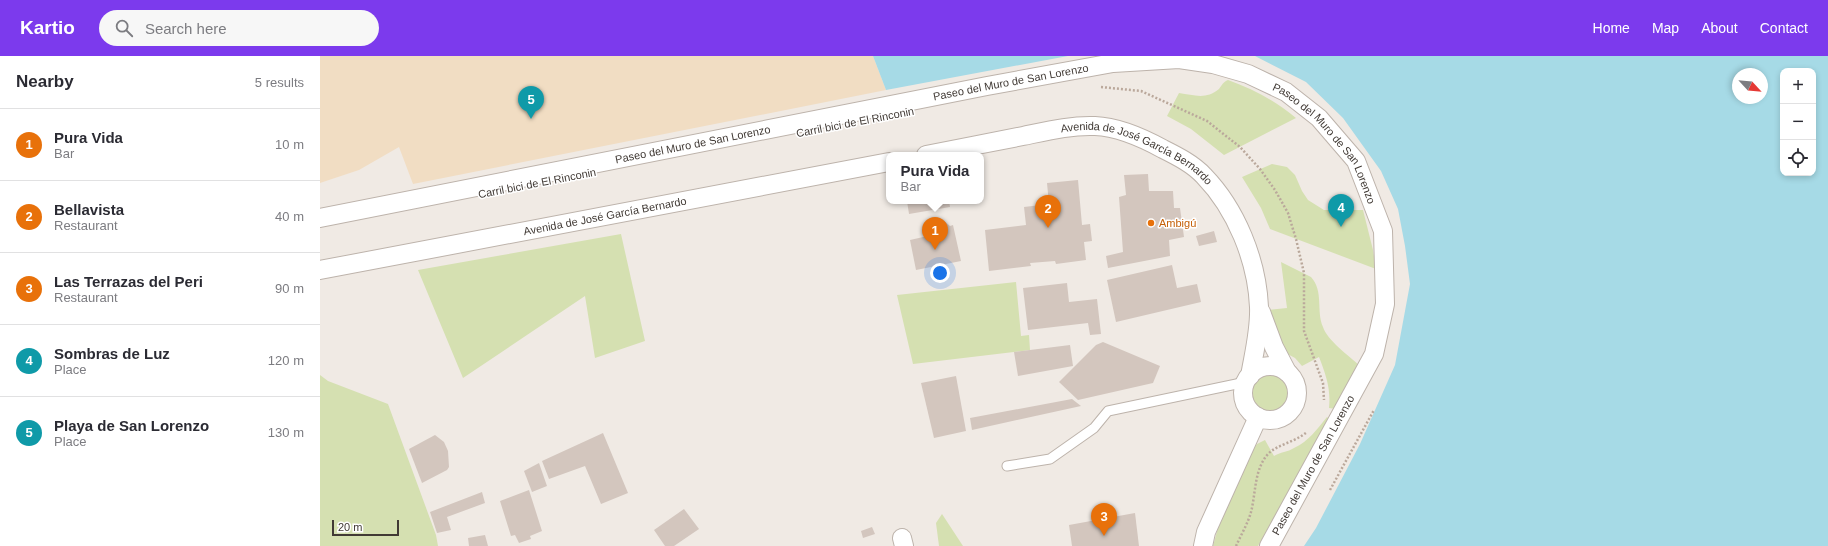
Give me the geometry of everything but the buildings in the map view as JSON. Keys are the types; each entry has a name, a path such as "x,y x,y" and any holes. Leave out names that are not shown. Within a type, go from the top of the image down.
{"street":[{"name":"Paseo del Muro de San Lorenzo","path":"320,218 987,86 1113,63 1179,59 1213,64 1248,74 1286,92 1319,118 1356,161 1383,231 1385,304 1374,354 1269,546"},
{"name":"Avenida de José García Bernardo","path":"941,152 1067,127 1096,126 1121,131 1153,143 1179,157 1203,174 1221,195 1234,219 1249,254 1257,284 1259,308 1256,346 1248,379"},
{"name":"Avenida de José García Bernardo","path":"320,270 886,163"},
{"name":"Avenida de José García Bernardo","path":"1259,308 1274,347 1287,372"},
{"path":"1271,366 1280,368 1287,372 1293,378 1297,386 1295,404 1283,416 1275,419 1258,417 1247,405 1244,394 1248,379 1262,367 1271,366"},
{"path":"1203,546 1206,532 1258,417"}],"lane":[{"path":"1006,466 1050,459 1094,428 1108,411 1248,379"}],"path":[{"path":"1098,87 1141,91 1207,121 1240,147 1260,169 1275,190 1288,213 1304,273 1304,331 1323,383 1324,400 1322,405"},
{"path":"1330,490 1374,410"},
{"path":"1236,546 1251,513 1256,480 1263,459 1271,451 1298,439 1310,429"}],"green space":[{"path":"1228,80 1264,96 1296,118 1224,155 1191,129 1167,116 1179,93 1195,96 1209,95 1219,89"},
{"path":"1272,164 1287,167 1295,175 1308,200 1324,210 1363,210 1376,269 1270,229 1261,208 1242,177"},
{"path":"621,234 645,341 595,358 585,296 463,378 418,270"},
{"path":"1281,262 1311,277 1315,283 1319,295 1321,321 1325,332 1339,348 1359,365 1336,409 1329,408 1327,382 1319,357 1302,366 1295,358 1280,350 1268,310 1287,308"},
{"path":"1016,282 1021,336 1029,335 1030,350 913,364 897,295"},
{"path":"1266,367 1276,367 1290,374 1297,388 1297,398 1290,412 1276,419 1266,419 1256,415 1249,408 1245,398 1245,388 1249,378 1256,371"},
{"path":"320,375 328,381 388,404 436,535 438,546 320,546"},
{"path":"1327,417 1329,419 1258,546 1213,546 1219,524 1247,455 1257,444 1265,440 1274,456 1292,449 1308,438"},
{"path":"942,514 963,546 939,546 936,523"}],"sand":[{"path":"320,56 873,56 886,90 413,184 399,147 359,170 320,183"}],"water":[{"path":"873,56 1068,56 886,90"},
{"path":"1255,56 1828,56 1828,546 1304,546 1316,528 1360,444 1395,365 1410,284 1398,209 1381,171 1343,118 1306,82"}],"place":[{"name":"Playa de San Lorenzo","path":"531,119"},
{"name":"Ambigú","path":"1151,223"},
{"name":"Sombras de Luz","path":"1341,227"},
{"name":"Bellavista","path":"1048,228"},
{"name":"Pura Vida","path":"935,250"},
{"name":"Las Terrazas del Peri","path":"1104,536"}]}
